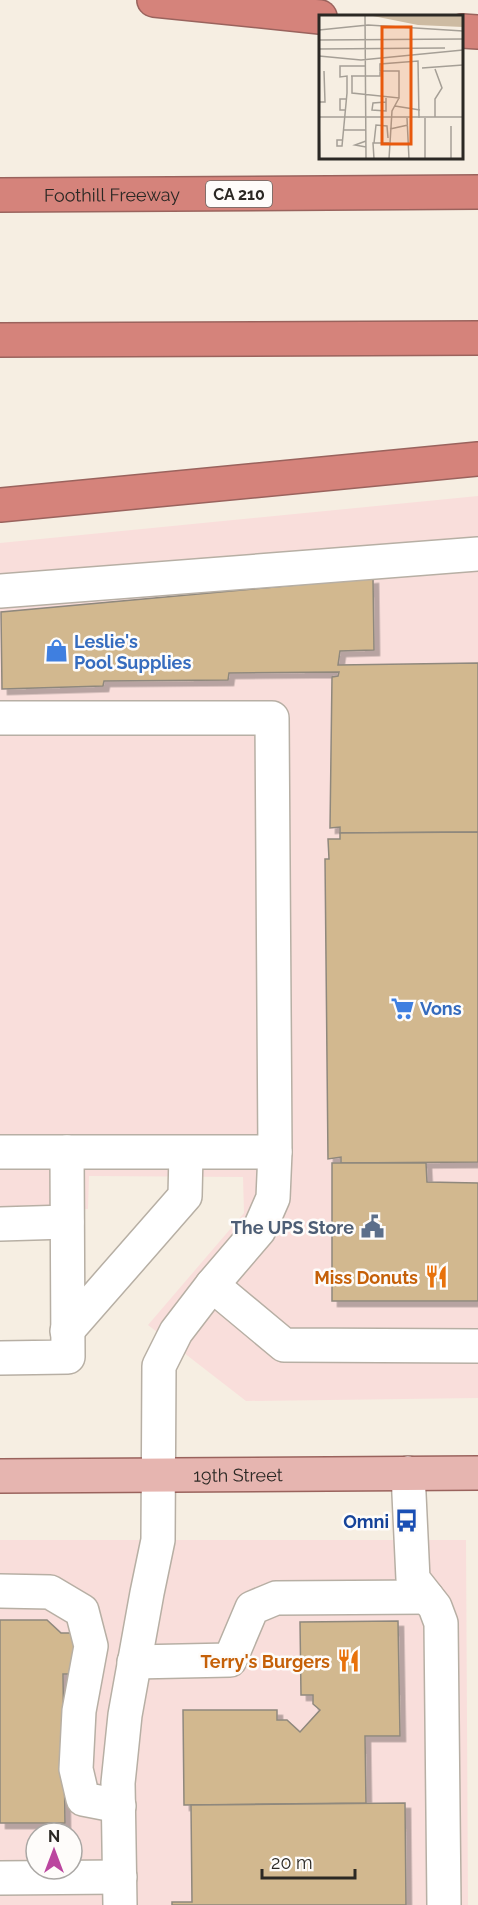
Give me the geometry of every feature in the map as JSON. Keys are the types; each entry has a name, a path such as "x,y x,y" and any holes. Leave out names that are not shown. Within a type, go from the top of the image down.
{"highway":[{"path":"154,0 319,17"},
{"path":"463,31 478,32"},
{"name":"Foothill Freeway","path":"0,195 478,192"},
{"path":"0,340 478,338"},
{"path":"0,505 478,459"}],"main road":[{"name":"19th Street","path":"0,1476 478,1473"}],"lane":[{"path":"0,591 478,554"},
{"path":"0,718 272,718 275,1152 273,1198 259,1230 176,1332 159,1366 158,1540 125,1715 118,1783 120,1891 0,1878"},
{"path":"0,1152 275,1152"},
{"path":"67,1152 68,1344"},
{"path":"0,1358 68,1344 185,1196 186,1153"},
{"path":"0,1224 67,1222"},
{"path":"212,1285 284,1346 478,1346"},
{"path":"408,1473 413,1579 435,1607 441,1623 444,1905"},
{"path":"0,1591 50,1592 82,1611 92,1646 79,1712 76,1769 83,1799 119,1806"},
{"path":"134,1662 230,1660 252,1608 276,1598 427,1597"}],"shaded area":[{"path":"478,496 478,1398 246,1401 148,1325 244,1213 243,1177 89,1176 88,1209 0,1209 0,543"},
{"path":"0,1540 466,1540 468,1905 0,1905"}],"building":[{"path":"373,578 374,650 340,651 338,665 478,663 478,832 340,833 340,827 330,828 332,677 338,676 339,672 229,673 228,680 104,681 103,686 2,689 1,612"},
{"name":"Vons","path":"478,832 478,1162 341,1163 341,1157 328,1159 325,859 329,859 328,839 340,839 340,833"},
{"path":"332,1163 426,1163 427,1182 478,1183 478,1301 332,1301"},
{"path":"0,1620 47,1620 61,1633 81,1633 81,1674 63,1674 65,1821 0,1823"},
{"path":"398,1621 400,1736 365,1736 366,1803 184,1805 183,1710 277,1710 277,1720 287,1720 300,1732 320,1710 313,1704 313,1695 301,1695 300,1622"},
{"path":"405,1803 406,1905 172,1905 172,1902 192,1902 191,1805"}],"place":[{"name":"Leslie's Pool Supplies","path":"56,651"},
{"name":"Vons","path":"402,1008"},
{"name":"The UPS Store","path":"372,1227"},
{"name":"Miss Donuts","path":"436,1277"},
{"name":"Omni","path":"407,1521"},
{"name":"Terry's Burgers","path":"348,1661"}]}
